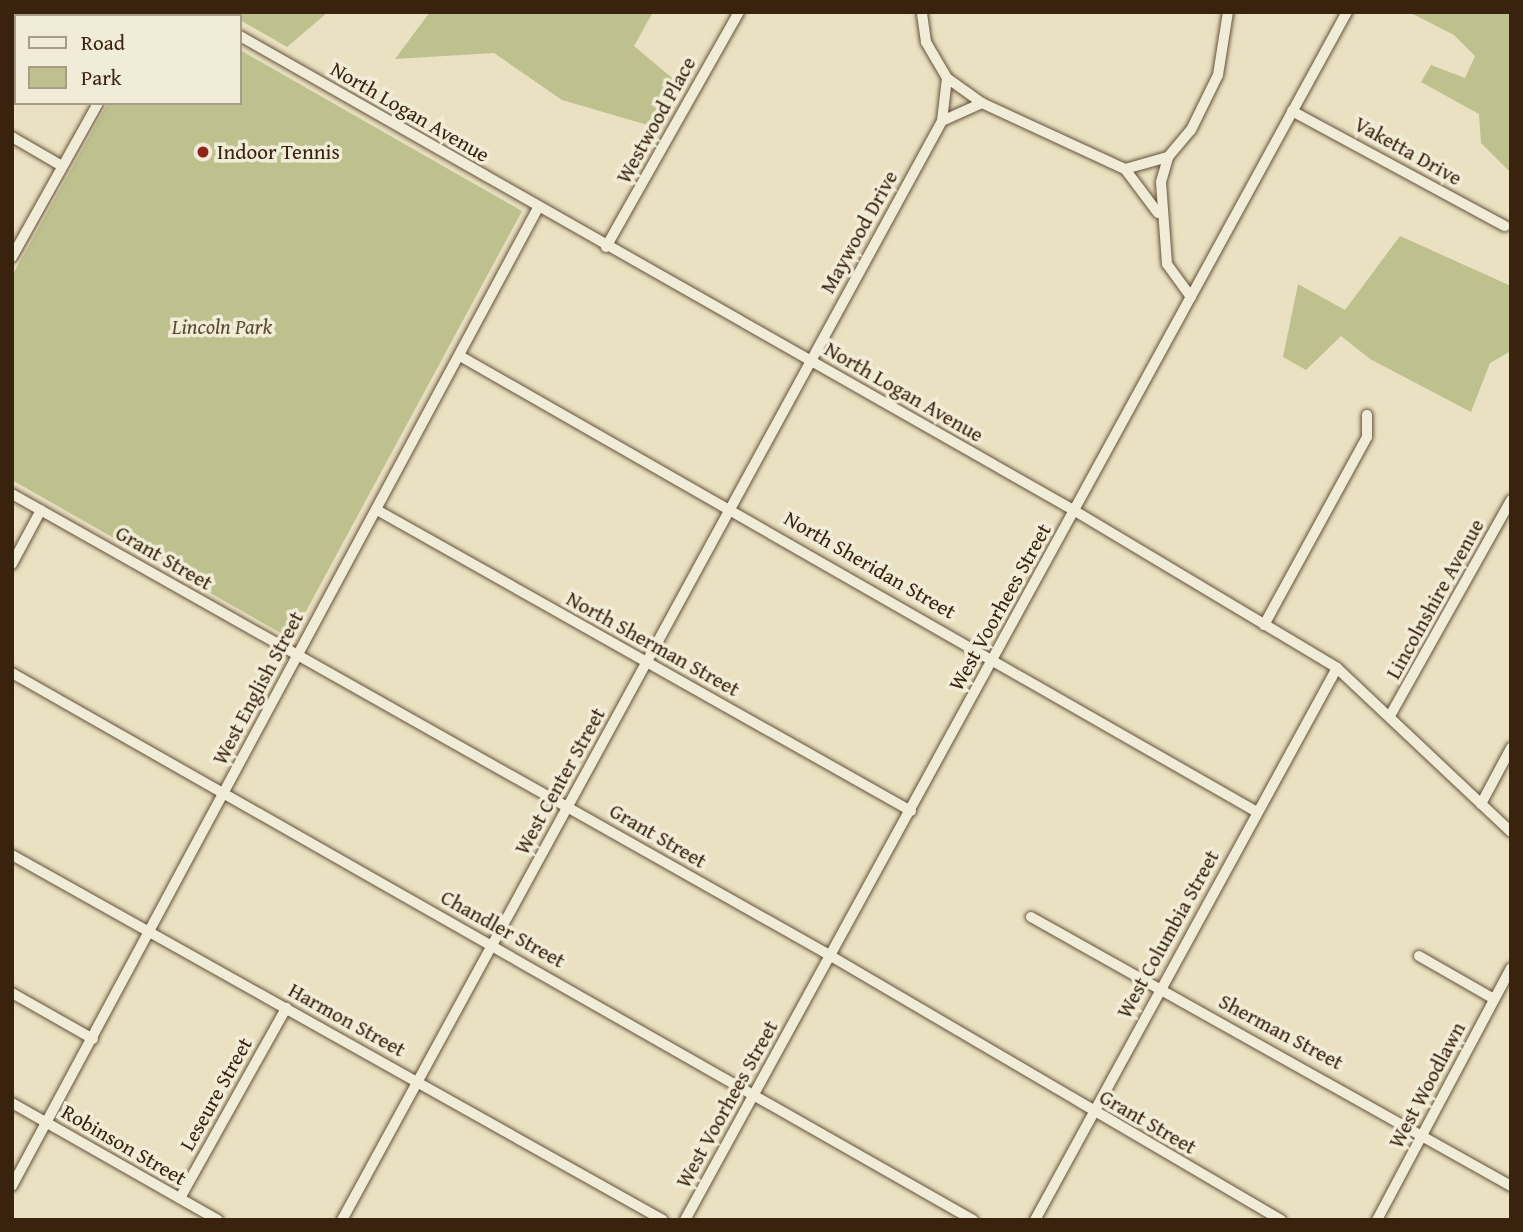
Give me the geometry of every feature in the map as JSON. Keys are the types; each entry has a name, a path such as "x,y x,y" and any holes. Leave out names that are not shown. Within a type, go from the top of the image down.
{"street":[{"name":"Westwood Place","path":"606,247 738,12"},
{"path":"922,12 926,42 947,78 982,103 1125,169 1158,213"},
{"path":"1191,297 1172,279 1158,213 1168,157 1191,130 1218,75 1228,12"},
{"name":"West Voorhees Street","path":"685,1220 1347,12"},
{"name":"North Logan Avenue","path":"242,37 606,247 1075,511 1337,668 1391,714 1511,832"},
{"name":"Maywood Drive","path":"811,361 942,121 947,78"},
{"path":"942,121 982,103"},
{"path":"12,257 97,105"},
{"name":"Vaketta Drive","path":"1292,111 1504,226"},
{"path":"12,137 62,166"},
{"path":"1125,169 1168,157"},
{"name":"West English Street","path":"12,1186 538,208"},
{"name":"North Sheridan Street","path":"460,356 731,508 1257,812"},
{"name":"West Center Street","path":"342,1220 494,946 811,361"},
{"path":"1264,625 1367,437 1367,415"},
{"name":"Grant Street","path":"12,494 569,807 1281,1220"},
{"name":"Lincolnshire Avenue","path":"1391,714 1511,500"},
{"path":"12,564 41,510"},
{"name":"North Sherman Street","path":"377,510 911,811"},
{"name":"West Columbia Street","path":"1035,1220 1337,668"},
{"name":"Chandler Street","path":"12,673 755,1092 973,1220"},
{"path":"1480,804 1511,748"},
{"name":"Harmon Street","path":"12,855 663,1220"},
{"name":"Sherman Street","path":"1031,917 1511,1186"},
{"path":"1419,956 1494,999"},
{"name":"West Woodlawn","path":"1377,1220 1511,968"},
{"path":"12,993 93,1039"},
{"name":"Leseure Street","path":"180,1198 286,1008"},
{"name":"Robinson Street","path":"12,1103 218,1220"}],"green space":[{"path":"226,12 328,12 287,47 242,21 242,14"},
{"path":"430,12 653,12 634,46 684,88 658,128 562,100 494,53 395,59"},
{"path":"1409,12 1511,12 1511,173 1481,143 1479,114 1421,82 1431,65 1465,78 1475,56 1454,35"},
{"name":"Lincoln Park","path":"242,51 522,211 291,639 12,480 12,276 107,105 242,105"},
{"path":"1400,236 1511,286 1511,351 1490,363 1471,412 1370,359 1341,336 1306,370 1283,357 1298,284 1345,310"}],"place":[{"name":"Indoor Tennis","path":"203,152"}]}
